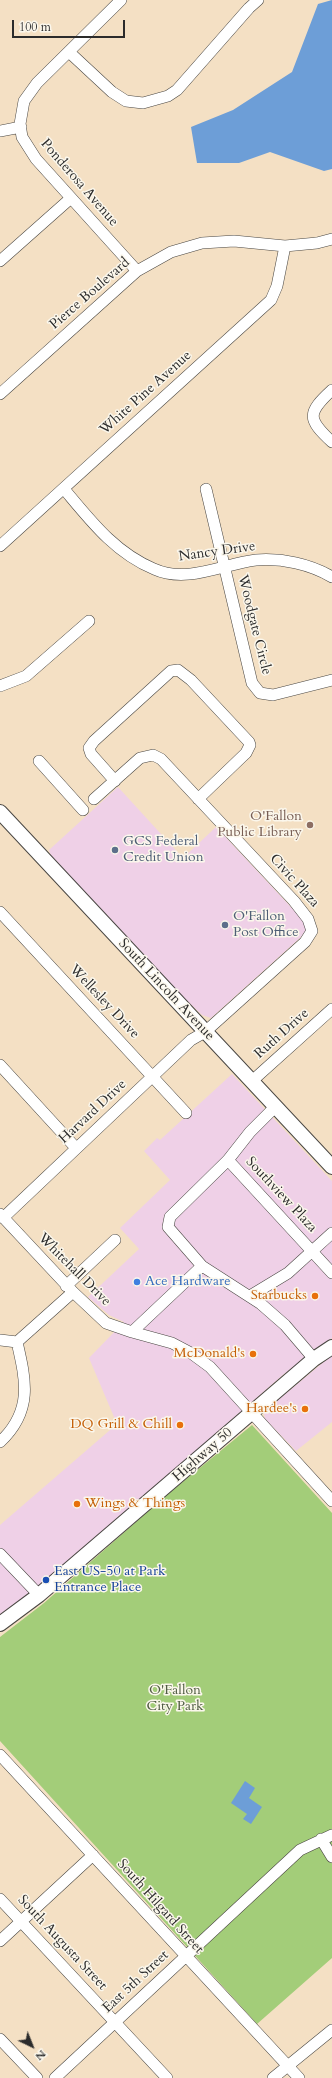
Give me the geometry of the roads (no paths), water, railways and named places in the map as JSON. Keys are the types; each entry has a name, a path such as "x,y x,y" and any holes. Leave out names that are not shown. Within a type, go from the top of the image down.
{"main road":[{"name":"South Lincoln Avenue","path":"0,813 332,1167"},
{"name":"Highway 50","path":"0,1624 39,1595 252,1412 332,1346"}],"street":[{"name":"Ponderosa Avenue","path":"120,0 37,83 24,101 21,127 22,137 36,159 137,271"},
{"path":"69,52 112,92 126,101 143,103 160,99 176,90 249,8 258,0"},
{"path":"0,131 21,127"},
{"path":"0,261 71,198"},
{"name":"Pierce Boulevard","path":"0,394 137,271 171,252 202,243 234,242 285,246 317,243 332,239"},
{"name":"White Pine Avenue","path":"0,546 271,300 277,286 285,246"},
{"path":"332,390 316,405 313,416 318,429 332,442"},
{"name":"Nancy Drive","path":"64,489 113,544 155,570 188,574 224,568 256,560 278,560 301,564 332,577"},
{"name":"Woodgate Circle","path":"206,489 252,683 260,693 273,695 332,680"},
{"path":"0,686 26,676 88,621"},
{"path":"94,799 115,781 140,758 153,755 161,759 198,798 246,753 250,745 249,742 191,680 178,670 172,671 94,740 90,748 91,754 115,781"},
{"path":"39,761 83,810"},
{"name":"Civic Plaza","path":"198,798 304,913 311,925 312,931 305,942 205,1032"},
{"name":"Wellesley Drive","path":"0,912 186,1113"},
{"name":"Ruth Drive","path":"252,1081 332,1009"},
{"name":"Harvard Drive","path":"2,1216 153,1078 191,1040 205,1032"},
{"path":"0,1065 76,1148"},
{"name":"Southview Plaza","path":"275,1107 250,1132 228,1160 170,1218 168,1227 202,1266 250,1296 285,1325 314,1360"},
{"name":"Southview Plaza","path":"228,1160 332,1273"},
{"name":"Whitehall Drive","path":"2,1216 69,1289 106,1323 172,1343 191,1352 210,1367 331,1498"},
{"name":"Southview Plaza","path":"250,1296 288,1273 332,1233"},
{"path":"17,1342 115,1240"},
{"path":"132,1332 202,1266"},
{"path":"0,1340 17,1342"},
{"path":"0,1442 16,1423 24,1403 25,1381 17,1342"},
{"path":"0,1554 39,1595"},
{"name":"South Hilgard Street","path":"0,1755 299,2078"},
{"name":"East 5th Street","path":"55,2078 300,1850 332,1835"},
{"path":"321,1839 332,1857"},
{"path":"0,1941 93,1856"},
{"name":"South Augusta Street","path":"0,1899 167,2078"},
{"path":"273,2078 332,2030"},
{"path":"0,2039 37,2078"}],"water":[{"path":"332,0 332,169 324,171 270,152 239,163 197,163 191,127 233,110 292,72 318,4"},
{"path":"245,1781 255,1788 249,1798 262,1807 251,1824 243,1819 247,1814 231,1803"}],"place":[{"name":"O'Fallon Public Library","path":"310,825"},
{"name":"GCS Federal Credit Union","path":"115,850"},
{"name":"O'Fallon Post Office","path":"225,925"},
{"name":"Ace Hardware","path":"137,1282"},
{"name":"Starbucks","path":"315,1296"},
{"name":"McDonald's","path":"253,1354"},
{"name":"Hardee's","path":"305,1409"},
{"name":"DQ Grill & Chill","path":"180,1425"},
{"name":"Wings & Things","path":"77,1504"},
{"name":"East US-50 at Park Entrance Place","path":"46,1580"}],"park label":[{"name":"O'Fallon City Park","path":"175,1700"}]}
